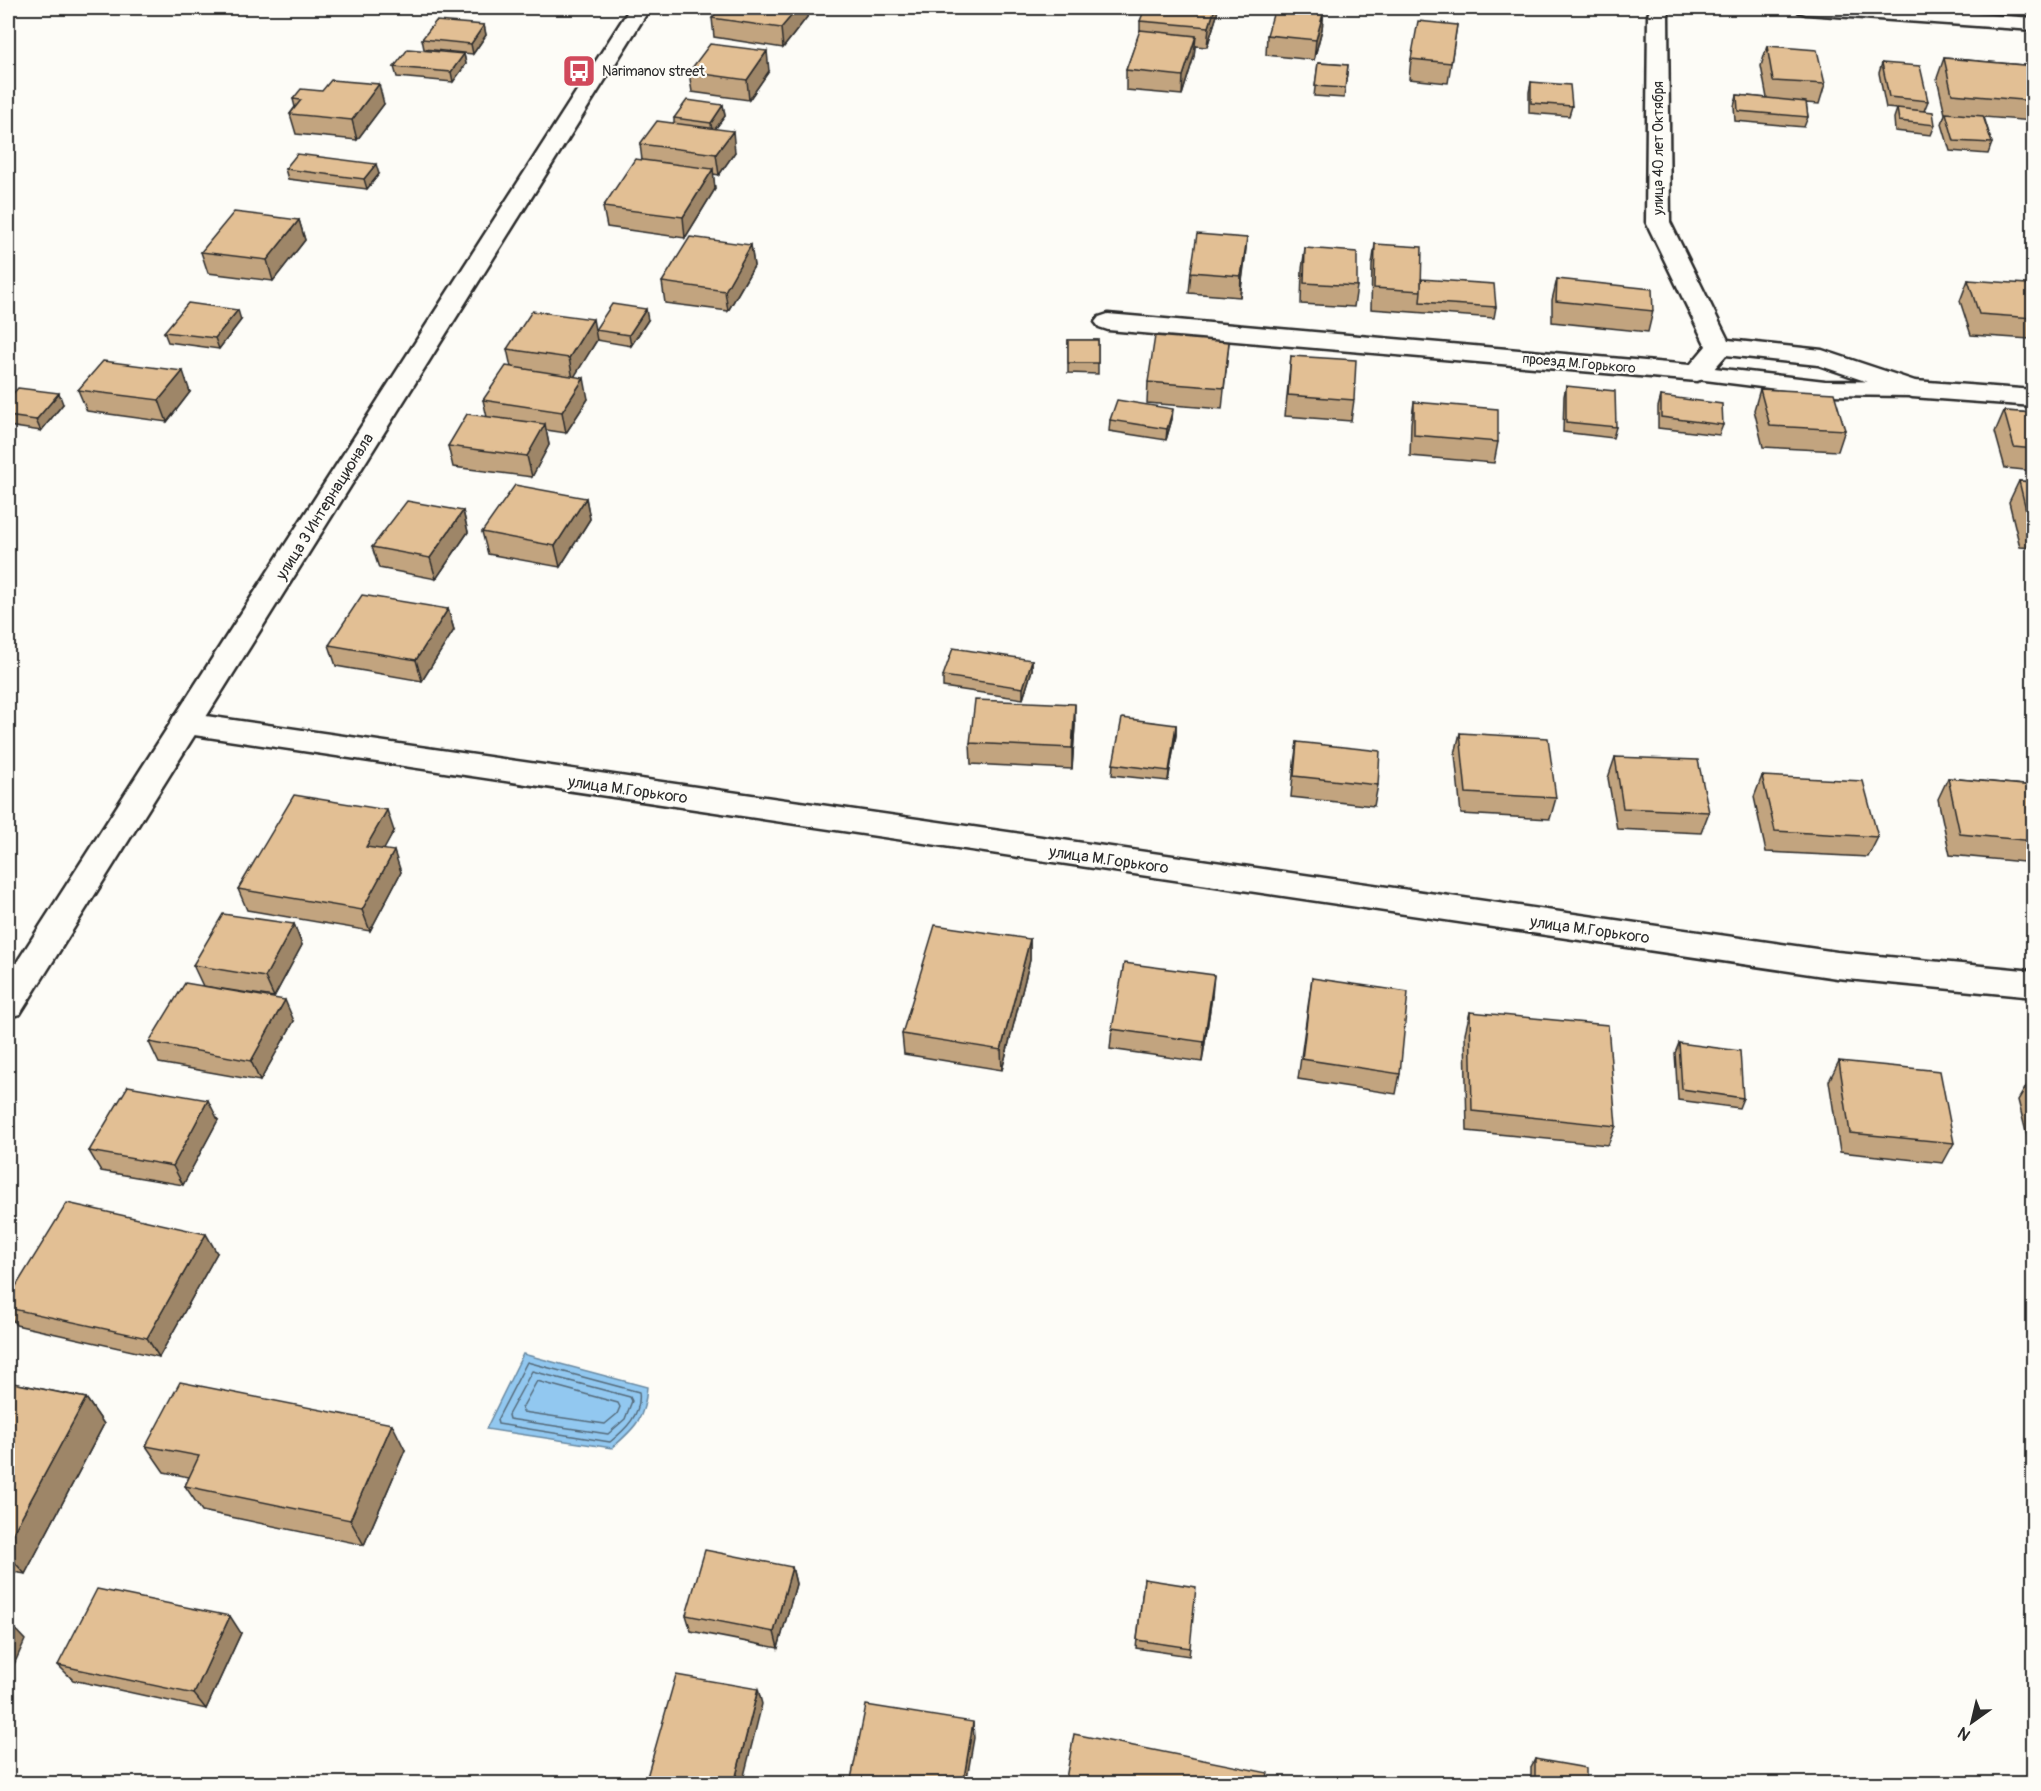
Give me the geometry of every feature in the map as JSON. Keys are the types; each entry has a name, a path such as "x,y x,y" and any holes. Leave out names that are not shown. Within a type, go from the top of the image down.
{"street":[{"name":"улица 3 Интернационала","path":"8,1004 640,8"},
{"name":"улица 40 лет Октября","path":"1661,8 1658,15 1658,222 1719,347"},
{"path":"1806,8 2034,24"},
{"name":"проезд М.Горького","path":"1108,322 1697,373"},
{"path":"1697,373 1719,347 1822,358 1912,389 2034,398"},
{"name":"улица М.Горького","path":"185,724 1825,963 2034,984"}],"lane":[{"path":"1697,373 1745,381 1825,388 1912,389"}],"water":[{"path":"523,1354 647,1387 641,1415 627,1435 612,1448 486,1429"}],"building":[{"path":"721,8 798,8 781,28 712,18"},
{"path":"1145,8 1215,8 1209,27 1140,21"},
{"path":"1275,8 1324,10 1316,40 1267,35"},
{"path":"436,21 484,25 471,44 422,39"},
{"path":"1418,21 1457,25 1451,63 1411,59"},
{"path":"1140,30 1196,36 1183,76 1126,70"},
{"path":"710,44 767,51 747,80 689,72"},
{"path":"1767,46 1817,50 1825,84 1773,81"},
{"path":"408,49 464,54 451,72 394,67"},
{"path":"1944,58 2034,66 2034,101 1952,94"},
{"path":"1318,63 1348,65 1345,88 1315,86"},
{"path":"1882,63 1920,66 1928,101 1889,97"},
{"path":"331,80 379,84 352,120 290,114 301,100 293,99 301,89 322,91"},
{"path":"1531,82 1570,85 1572,106 1531,103"},
{"path":"1737,95 1806,102 1808,117 1738,111"},
{"path":"687,100 723,105 711,123 674,118"},
{"path":"1897,108 1933,112 1935,125 1899,121"},
{"path":"1946,113 1983,116 1992,143 1954,141"},
{"path":"657,121 733,131 716,154 640,144"},
{"path":"297,154 376,164 364,179 285,169"},
{"path":"635,159 713,169 683,217 603,207"},
{"path":"234,212 299,220 267,260 201,252"},
{"path":"1197,234 1247,238 1241,276 1191,272"},
{"path":"690,237 751,245 725,291 662,282"},
{"path":"1375,244 1422,247 1421,291 1374,288"},
{"path":"1305,248 1357,252 1357,286 1304,283"},
{"path":"1421,279 1494,284 1496,307 1420,302"},
{"path":"1557,279 1652,289 1653,311 1556,301"},
{"path":"1968,280 2027,284 2034,302 2034,318 1979,314"},
{"path":"188,303 238,310 215,338 164,332"},
{"path":"612,304 646,309 629,335 595,330"},
{"path":"532,311 593,319 569,358 507,349"},
{"path":"1155,336 1229,342 1224,388 1148,382"},
{"path":"1068,340 1098,340 1098,363 1068,363"},
{"path":"1291,356 1356,360 1354,400 1288,395"},
{"path":"103,361 183,371 159,400 78,390"},
{"path":"506,366 584,378 562,412 483,400"},
{"path":"1566,386 1615,391 1616,427 1566,422"},
{"path":"18,388 59,393 36,420 8,416 8,399"},
{"path":"1760,389 1834,393 1845,430 1770,426"},
{"path":"1661,396 1722,404 1723,425 1661,417"},
{"path":"1117,400 1173,409 1167,429 1110,420"},
{"path":"1414,402 1498,409 1498,442 1414,435"},
{"path":"2004,411 2034,413 2034,449 2014,447"},
{"path":"467,414 545,424 527,456 448,446"},
{"path":"2019,481 2034,482 2034,526 2030,526"},
{"path":"515,485 586,498 555,546 482,532"},
{"path":"407,501 463,511 430,558 372,547"},
{"path":"362,595 448,609 416,660 329,645"},
{"path":"953,648 1032,660 1023,688 943,676"},
{"path":"975,700 1075,704 1072,748 970,743"},
{"path":"1122,718 1176,725 1169,771 1113,764"},
{"path":"1460,733 1548,738 1556,798 1466,793"},
{"path":"1297,742 1380,751 1378,785 1294,776"},
{"path":"1615,757 1698,760 1709,812 1623,808"},
{"path":"1762,776 1863,781 1878,837 1775,831"},
{"path":"1948,778 2034,786 2034,841 1960,834"},
{"path":"294,795 387,810 366,847 394,851 362,910 238,889"},
{"path":"223,914 294,924 265,977 193,965"},
{"path":"935,925 1030,939 1001,1050 902,1034"},
{"path":"1124,963 1214,975 1204,1042 1112,1029"},
{"path":"1312,978 1408,992 1400,1074 1302,1059"},
{"path":"185,983 285,1000 251,1061 149,1042"},
{"path":"1470,1012 1608,1025 1616,1126 1472,1111"},
{"path":"1679,1043 1740,1051 1743,1098 1682,1089"},
{"path":"1839,1061 1940,1071 1954,1143 1850,1133"},
{"path":"2030,1080 2034,1080 2034,1093"},
{"path":"128,1086 208,1100 173,1166 89,1151"},
{"path":"67,1203 206,1234 147,1338 8,1308 8,1299"},
{"path":"8,1382 86,1398 8,1542"},
{"path":"180,1382 392,1424 350,1520 185,1486 199,1456 146,1446"},
{"path":"705,1550 792,1567 774,1632 686,1615"},
{"path":"1144,1579 1196,1587 1190,1648 1137,1640"},
{"path":"97,1589 230,1616 194,1694 58,1665"},
{"path":"676,1675 758,1689 734,1784 645,1784"},
{"path":"866,1705 973,1722 963,1784 850,1784"},
{"path":"1074,1734 1268,1773 1266,1784 1065,1784"},
{"path":"1535,1759 1586,1768 1586,1784 1535,1784"}],"place":[{"name":"Narimanov street","path":"579,71"}]}
